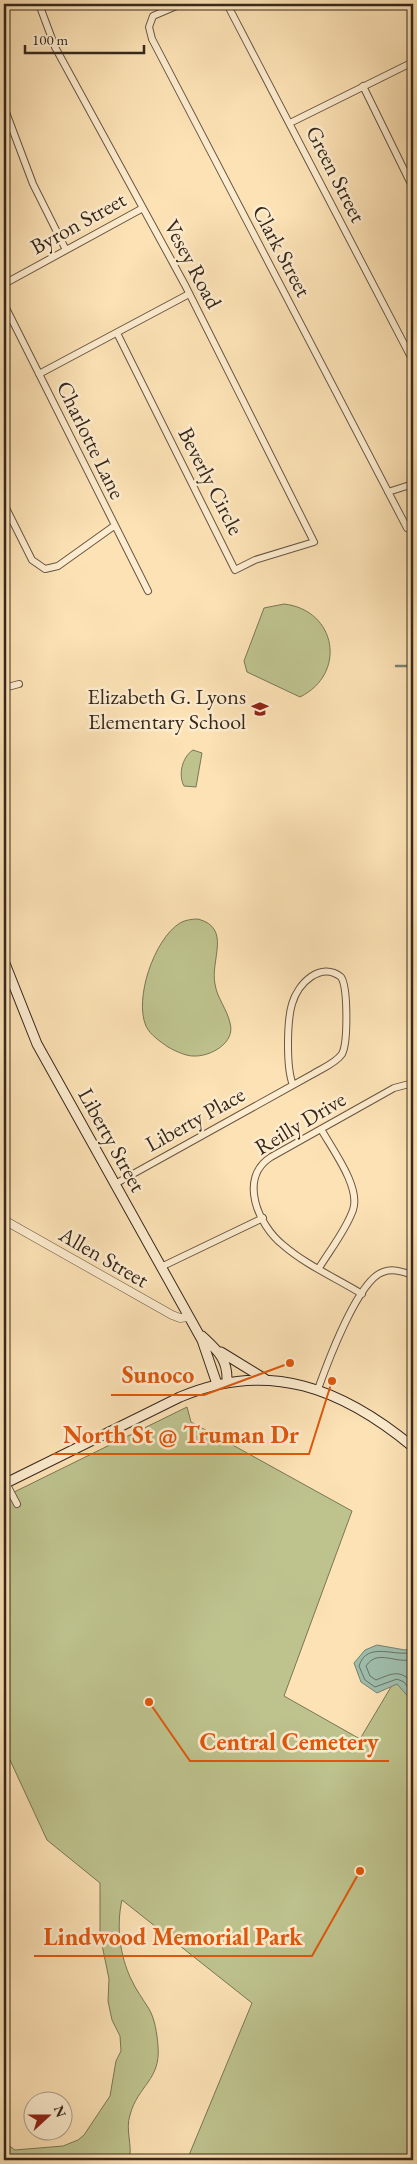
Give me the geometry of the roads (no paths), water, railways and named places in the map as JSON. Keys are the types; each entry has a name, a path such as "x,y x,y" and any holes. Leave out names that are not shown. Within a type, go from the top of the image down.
{"main road":[{"name":"Liberty Street","path":"4,961 22,1011 37,1044 198,1331 217,1384"},
{"name":"Liberty Street","path":"198,1331 218,1350 226,1362 227,1382"},
{"path":"218,1350 265,1379"},
{"path":"5,1483 180,1398 227,1382 265,1379 292,1383 318,1390 370,1415 413,1447"}],"street":[{"name":"Vesey Road","path":"39,4 55,47 189,294 314,542"},
{"name":"Clark Street","path":"181,4 153,16 149,27 152,39 407,528"},
{"name":"Green Street","path":"227,4 413,361"},
{"path":"290,123 413,62"},
{"path":"363,86 413,188"},
{"path":"4,107 33,184 66,250"},
{"name":"Byron Street","path":"4,284 143,208"},
{"path":"39,374 189,294"},
{"name":"Charlotte Lane","path":"4,304 148,591"},
{"name":"Beverly Circle","path":"117,333 235,570 255,560 314,542"},
{"path":"388,492 413,484"},
{"path":"4,504 32,560 46,569 58,566 114,526"},
{"path":"4,688 19,684"},
{"name":"Liberty Place","path":"115,1184 293,1085 335,1061 342,1053 346,987 341,977 331,971 320,971 312,975 298,991 292,1003 289,1071 293,1085"},
{"name":"Reilly Drive","path":"362,1294 280,1243 263,1218 254,1199 252,1188 258,1167 271,1156 394,1088 413,1084"},
{"path":"319,1268 349,1218 355,1201 350,1182 321,1129"},
{"path":"162,1267 263,1218"},
{"name":"Allen Street","path":"4,1220 172,1315 180,1318 189,1317"},
{"path":"318,1390 335,1343 373,1278 384,1271 393,1270 413,1275"},
{"path":"5,1483 17,1504"}],"water":[{"path":"377,1645 405,1650 413,1647 413,1702 397,1684 377,1693 361,1682 354,1663 365,1650"}],"waterway":[{"path":"396,666 413,666"}],"place":[{"name":"Elizabeth G. Lyons Elementary School","path":"260,709"},
{"name":"Sunoco","path":"290,1363"},
{"name":"North St @ Truman Dr","path":"332,1381"},
{"name":"Central Cemetery","path":"149,1702"},
{"name":"Lindwood Memorial Park","path":"360,1871"}]}
